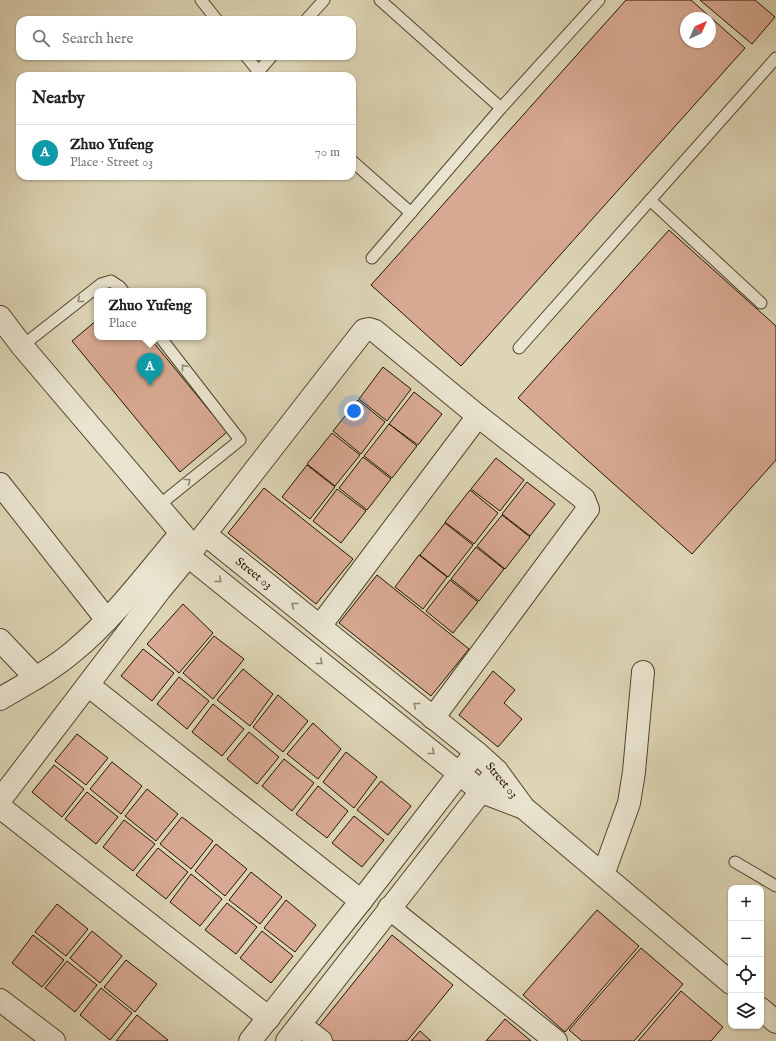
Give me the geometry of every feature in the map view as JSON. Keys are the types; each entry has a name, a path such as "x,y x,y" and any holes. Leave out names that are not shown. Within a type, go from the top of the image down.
{"street":[{"path":"0,317 22,346 158,506 192,543"},
{"path":"0,800 160,590 192,543 364,330 369,329 375,331 478,416 584,499 588,509 433,718"},
{"path":"320,626 478,416"},
{"path":"0,484 107,620"},
{"path":"0,699 36,678 74,651 192,543"},
{"name":"Street 03","path":"192,543 320,626 476,752 497,771 524,808"},
{"name":"Street 03","path":"192,543 482,792 524,808"},
{"path":"0,640 36,678"},
{"path":"603,875 629,803 634,772 643,672"},
{"path":"88,685 361,901"},
{"path":"250,1041 476,752"},
{"path":"321,1041 294,1033 389,908 482,792 497,771"},
{"path":"0,807 268,1018"},
{"path":"524,808 728,980"},
{"path":"389,908 556,1041"},
{"path":"0,1000 54,1041"},
{"path":"764,1012 776,1022"}],"lane":[{"path":"202,0 214,16"},
{"path":"310,16 324,0"},
{"path":"380,0 501,108"},
{"path":"372,258 501,108 599,0"},
{"path":"519,348 776,58"},
{"path":"249,60 258,72"},
{"path":"261,72 269,60"},
{"path":"356,165 411,213"},
{"path":"650,200 761,303"},
{"path":"96,288 101,284 111,281 121,288"},
{"path":"22,346 94,289"},
{"path":"158,506 240,440 162,340"},
{"path":"735,862 776,886"}],"building":[{"path":"626,0 691,0 704,12 680,12 680,48 716,48 716,22 745,48 461,366 371,285"},
{"path":"700,0 755,0 775,17 752,44"},
{"path":"669,230 776,326 776,460 692,554 518,398"},
{"path":"94,323 94,340 151,340 227,432 180,472 72,341"},
{"path":"383,367 411,389 387,421 359,399"},
{"path":"414,392 442,414 418,445 389,424"},
{"path":"358,400 385,422 361,454 333,431"},
{"path":"389,424 417,446 392,478 364,456"},
{"path":"332,433 360,455 335,486 307,464"},
{"path":"363,457 391,479 367,510 339,488"},
{"path":"496,458 524,480 500,511 471,489"},
{"path":"307,465 335,487 310,519 282,497"},
{"path":"527,482 555,504 530,536 502,514"},
{"path":"264,488 353,559 316,604 228,533"},
{"path":"337,489 366,511 341,543 313,521"},
{"path":"470,490 498,513 474,544 445,522"},
{"path":"502,515 530,537 505,569 477,546"},
{"path":"445,523 473,545 448,577 420,555"},
{"path":"476,547 504,569 479,601 451,579"},
{"path":"419,555 447,577 423,609 395,587"},
{"path":"377,575 469,649 431,696 339,623"},
{"path":"450,580 478,602 453,633 426,611"},
{"path":"183,604 213,633 179,673 147,644"},
{"path":"214,636 244,659 213,699 183,673"},
{"path":"143,649 174,673 152,701 121,676"},
{"path":"243,669 273,694 250,726 217,700"},
{"path":"493,671 515,690 504,703 522,719 498,747 459,715"},
{"path":"179,677 209,701 187,729 157,704"},
{"path":"278,695 308,721 283,752 253,727"},
{"path":"213,704 244,729 222,756 192,732"},
{"path":"313,723 341,749 318,779 287,754"},
{"path":"249,732 279,757 257,784 227,759"},
{"path":"77,734 108,758 86,785 55,761"},
{"path":"346,752 377,777 354,808 323,782"},
{"path":"284,759 314,783 292,811 262,786"},
{"path":"112,762 142,786 121,814 90,789"},
{"path":"54,765 84,789 62,817 32,792"},
{"path":"381,781 411,806 388,835 357,810"},
{"path":"318,786 348,811 327,838 296,814"},
{"path":"147,789 178,814 156,841 125,816"},
{"path":"87,792 118,817 96,844 65,819"},
{"path":"354,816 384,840 362,867 332,843"},
{"path":"182,817 213,841 191,869 160,844"},
{"path":"124,820 155,844 133,871 103,847"},
{"path":"216,844 247,869 225,896 195,871"},
{"path":"158,848 188,872 166,899 136,875"},
{"path":"251,872 282,897 260,924 229,900"},
{"path":"191,874 222,899 200,926 170,902"},
{"path":"286,900 316,925 295,952 264,928"},
{"path":"227,903 257,927 236,954 205,930"},
{"path":"57,904 88,929 66,956 35,932"},
{"path":"597,910 639,946 565,1032 523,995"},
{"path":"92,931 122,956 100,983 70,958"},
{"path":"262,931 293,956 271,983 240,958"},
{"path":"33,935 64,960 42,987 12,963"},
{"path":"392,935 453,985 407,1041 333,1041 317,1028"},
{"path":"641,948 683,984 634,1041 582,1041 569,1030"},
{"path":"126,960 157,984 135,1012 104,987"},
{"path":"67,961 97,985 75,1012 45,988"},
{"path":"101,988 132,1013 110,1040 80,1015"},
{"path":"681,991 723,1027 711,1041 638,1041"},
{"path":"137,1015 168,1040 116,1041"},
{"path":"505,1019 531,1041 486,1041"},
{"path":"420,1031 431,1041 411,1041"}],"place":[{"name":"Zhuo Yufeng","path":"150,386"}]}
